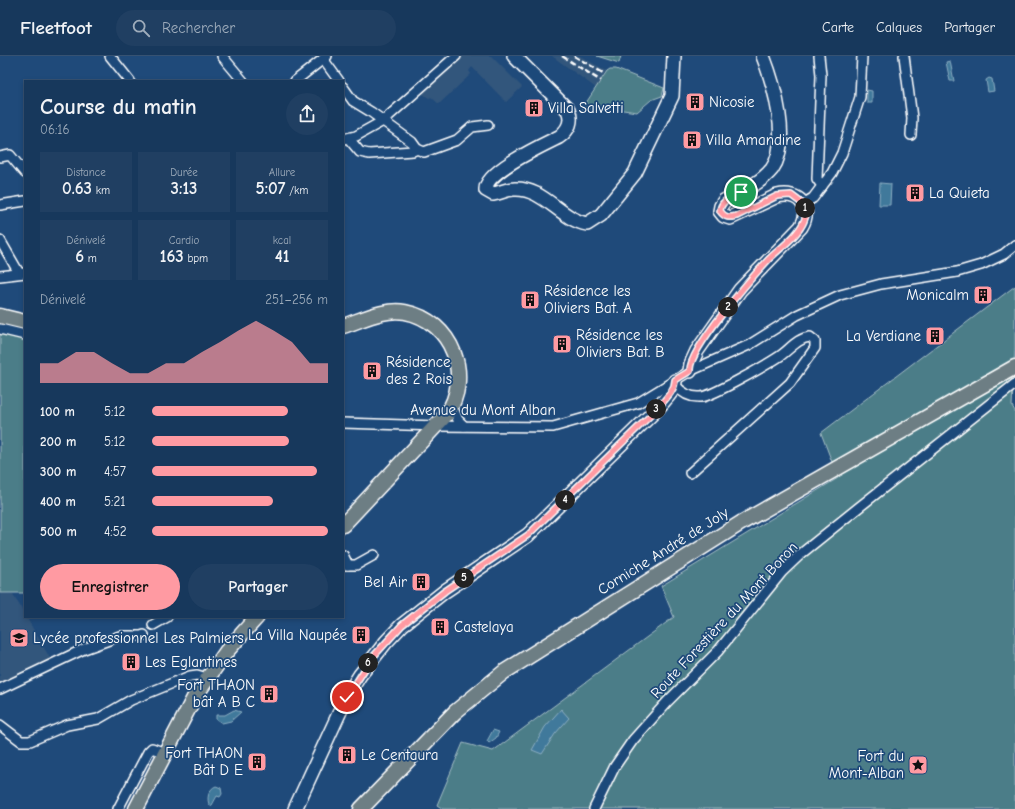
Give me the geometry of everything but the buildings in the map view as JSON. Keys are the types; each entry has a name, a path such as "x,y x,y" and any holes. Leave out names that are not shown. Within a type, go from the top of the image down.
{"main road":[{"path":"344,326 390,312 404,312 430,321 437,326 449,342 456,358 458,385 452,406 437,426 344,524"},
{"path":"0,316 24,322"},
{"name":"Corniche André de Joly","path":"361,809 455,712 504,672 741,523 1015,367"},
{"path":"136,809 194,698 226,652 256,618"}],"street":[{"path":"110,56 127,80"},
{"path":"222,56 241,80"},
{"path":"417,149 413,151 369,154 360,152 346,139 383,121 456,56"},
{"path":"514,56 568,110 570,123 565,133 513,161 490,178 487,183 486,190 493,194 514,189 528,190 535,193 575,220 586,224 601,215 635,173 672,96 674,56"},
{"path":"690,371 690,364 697,351 740,290 801,227 806,215 803,204 797,197 785,194 777,196 730,218 724,216 720,211 724,202 760,180 767,174 772,168 778,153 781,134 777,108 763,56"},
{"path":"819,56 821,75 817,179 822,186"},
{"path":"803,204 813,198 832,173 842,153 860,97 862,56"},
{"path":"904,56 912,118 911,135"},
{"path":"296,80 325,58 338,80"},
{"path":"344,88 353,100 412,142 417,149 424,152 457,140 472,127 488,125"},
{"path":"0,156 10,155 24,172"},
{"path":"0,205 24,201"},
{"path":"0,240 22,273 0,276"},
{"name":"Avenue du Mont Alban","path":"344,423 437,426 553,427 638,403 675,383 690,371 749,344 796,315 840,295 881,284 958,272 981,265 1004,254 1015,245"},
{"path":"0,329 24,335"},
{"path":"294,809 348,694 360,675 386,642 402,625 445,591 528,535 658,408 675,383 683,393 692,397 702,397 719,390 780,356 803,337 810,337 814,341 815,348 790,383 690,473"},
{"name":"Route Forestière du Mont Boron","path":"594,809 615,766 633,740 667,702 718,651 782,572 802,553 1015,384"},
{"path":"452,406 458,420 464,426"},
{"path":"345,565 356,565 374,555"},
{"path":"153,625 165,618"},
{"path":"0,689 84,649 120,636 144,635"},
{"path":"0,725 21,741 30,741 67,725 98,719 131,700 190,676 197,675 207,678"},
{"path":"118,809 148,752 152,748 165,753"}],"shaded area":[{"path":"461,56 491,56 522,87 506,102 472,67 469,71 471,74 439,104 431,97 429,98 421,93"},
{"path":"552,56 580,56 607,71 596,88"},
{"path":"950,61 954,81 950,81 946,62"},
{"path":"989,78 992,79 994,91 988,92 986,80"},
{"path":"867,90 872,91 872,103 867,103"},
{"path":"880,183 891,184 890,205 879,205"},
{"name":"Lycée professionnel Les Palmiers","path":"0,593 13,594 24,613 24,618 27,618 51,660 0,685"},
{"path":"561,709 569,718 555,734 542,754 532,750 545,727"},
{"path":"234,710 241,712 231,721 222,723 216,719 216,715 225,715"},
{"path":"493,730 499,732 496,738 489,743 487,741"},
{"path":"216,786 221,788 222,794 220,797 217,796 210,806 208,795 213,787"}],"green space":[{"path":"597,56 621,56 619,63"},
{"path":"610,69 616,69 664,88 662,96 651,100 637,112 595,106 586,111 582,109 607,71"},
{"path":"1015,286 1015,347 1012,406 1015,411 1015,809 443,809 437,805 463,743 493,751 674,617 661,586 838,478 821,433"},
{"path":"0,334 24,339 24,593 0,593"}],"railway":[{"path":"562,56 601,81"},
{"path":"574,56 605,74"}],"place":[{"name":"Nicosie","path":"695,102"},
{"name":"Villa Salvetti","path":"534,108"},
{"name":"Villa Amandine","path":"692,140"},
{"name":"La Quieta","path":"915,193"},
{"name":"Monicalm","path":"983,295"},
{"name":"Résidence les Oliviers Bat. A","path":"530,300"},
{"name":"La Verdiane","path":"935,336"},
{"name":"Résidence les Oliviers Bat. B","path":"562,344"},
{"name":"Résidence des 2 Rois","path":"372,371"},
{"name":"Bel Air","path":"421,582"},
{"name":"Castelaya","path":"440,627"},
{"name":"La Villa Naupée","path":"361,635"},
{"name":"Lycée professionnel Les Palmiers","path":"19,638"},
{"name":"Les Eglantines","path":"131,662"},
{"name":"Fort THAON bât A B C","path":"269,694"},
{"name":"Le Centaura","path":"347,755"},
{"name":"Fort THAON Bât D E","path":"257,762"},
{"name":"Fort du Mont-Alban","path":"918,765"}],"route":[{"path":"347,697 372,658 402,625 445,591 510,549 544,521 658,408 675,385 675,380 690,371 690,364 697,351 740,290 770,258 790,240 801,227 806,215 803,204 797,197 785,194 777,196 737,216 730,218 724,216 720,211 721,206 724,202 741,192"}]}
